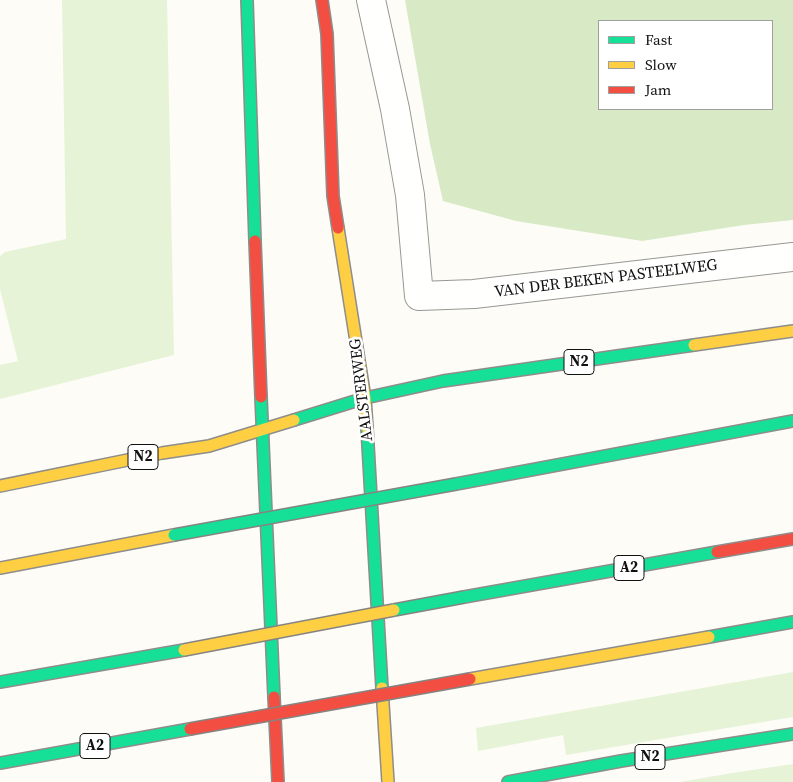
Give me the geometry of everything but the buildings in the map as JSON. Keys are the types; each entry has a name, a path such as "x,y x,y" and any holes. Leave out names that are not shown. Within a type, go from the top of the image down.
{"main road":[{"path":"248,0 262,430 278,782"},
{"name":"AALSTERWEG","path":"322,0 327,34 333,196 365,398 388,782"},
{"name":"N2","path":"365,398 443,381 793,331"},
{"path":"262,430 365,398"},
{"path":"0,568 638,452 793,421"},
{"name":"N2","path":"0,486 162,453 209,446 262,430"},
{"name":"A2","path":"0,682 793,539"},
{"name":"A2","path":"0,763 793,622"},
{"name":"N2","path":"508,782 621,761 793,734"}],"street":[{"name":"VAN DER BEKEN PASTEELWEG","path":"371,0 395,109 410,195 419,296 474,294 793,257"}],"green space":[{"path":"62,0 167,0 174,355 0,399 0,365 18,361 0,289 0,256 5,252 66,239"},
{"path":"405,0 793,0 793,220 744,225 642,241 516,221 443,201 430,144"},
{"path":"793,672 793,717 566,755 563,735 478,751 476,728"},
{"path":"793,764 793,782 680,782 732,773"}],"traffic: fast":[{"path":"247,0 255,241"},
{"path":"294,420 365,398 443,381 694,345"},
{"path":"261,397 274,697"},
{"path":"456,484 793,421"},
{"path":"367,428 382,688"},
{"path":"174,535 456,484"},
{"path":"464,597 717,552"},
{"path":"394,610 464,597"},
{"path":"709,637 793,622"},
{"path":"0,682 184,650"},
{"path":"0,763 190,729"},
{"path":"508,782 621,761 793,734"}],"traffic: slow":[{"path":"338,228 365,398 367,428"},
{"path":"694,345 793,331"},
{"path":"0,486 162,453 209,446 294,420"},
{"path":"0,568 174,535"},
{"path":"184,650 394,610"},
{"path":"470,679 709,637"},
{"path":"382,688 388,782"}],"traffic: jam":[{"path":"322,0 327,34 333,196 338,228"},
{"path":"255,241 261,397"},
{"path":"717,552 793,539"},
{"path":"190,729 470,679"},
{"path":"274,697 278,782"}]}
